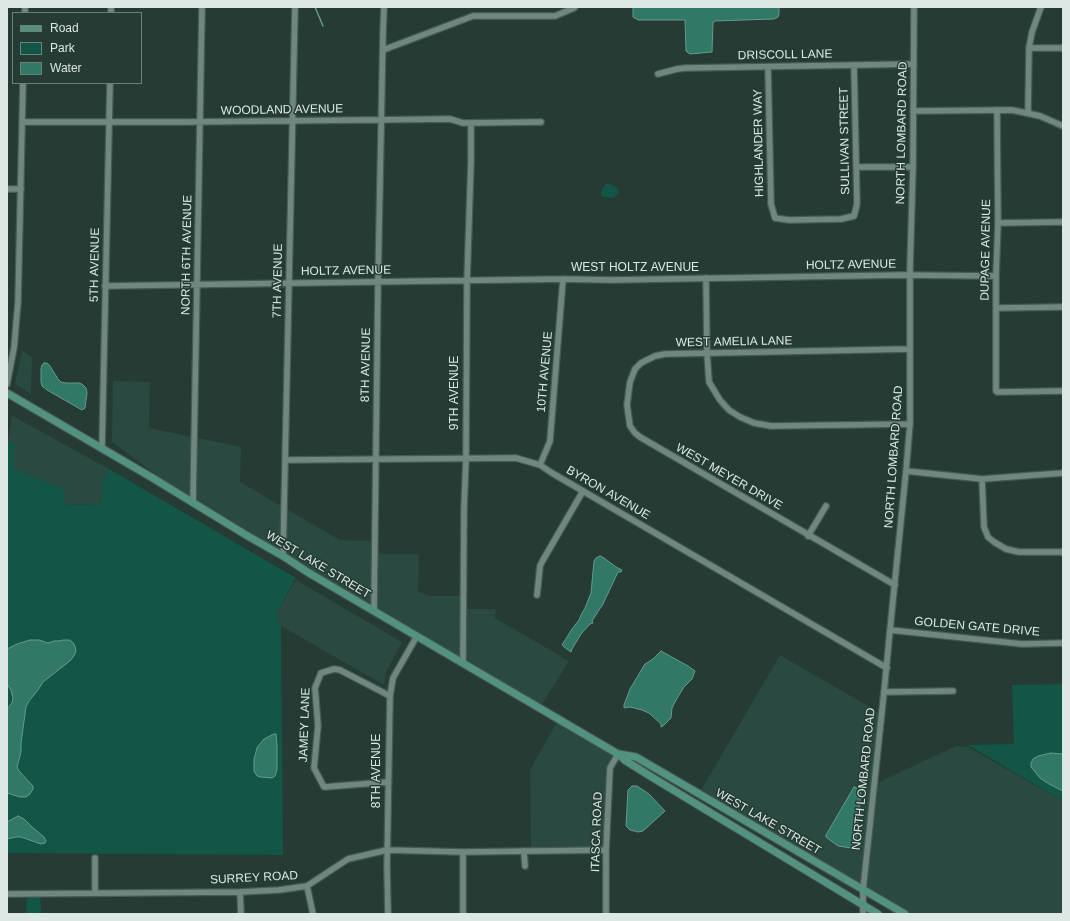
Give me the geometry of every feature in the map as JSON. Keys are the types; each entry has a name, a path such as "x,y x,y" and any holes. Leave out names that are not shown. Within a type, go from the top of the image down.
{"main road":[{"name":"WEST LAKE STREET","path":"7,393 618,754 645,773 878,914"},
{"name":"WEST LAKE STREET","path":"618,754 636,757 905,914"}],"street":[{"name":"NORTH 6TH AVENUE","path":"193,504 202,7"},
{"name":"7TH AVENUE","path":"283,556 294,7"},
{"name":"8TH AVENUE","path":"374,611 378,282 384,7"},
{"path":"383,50 473,16 555,16 575,7"},
{"name":"NORTH LOMBARD ROAD","path":"863,914 863,890 887,668 910,424 910,275 913,166 914,7"},
{"path":"1028,113 1029,48 1032,32 1041,7"},
{"path":"1029,48 1063,48"},
{"name":"DRISCOLL LANE","path":"658,74 677,69 914,64"},
{"name":"SULLIVAN STREET","path":"854,65 857,167 857,204 854,216"},
{"name":"HIGHLANDER WAY","path":"768,67 771,204 775,218 789,220 841,220 854,216"},
{"path":"7,384 14,348 18,302 23,84"},
{"name":"5TH AVENUE","path":"102,448 110,84"},
{"path":"913,111 997,110 1028,113 1040,116 1063,126"},
{"name":"DUPAGE AVENUE","path":"997,110 998,223 996,276 996,391 1063,391"},
{"name":"WOODLAND AVENUE","path":"22,122 200,122 450,119 462,123 541,122"},
{"name":"9TH AVENUE","path":"463,663 467,281 471,123"},
{"path":"857,167 913,166"},
{"path":"7,189 20,188"},
{"path":"998,223 1063,222"},
{"name":"HOLTZ AVENUE","path":"706,278 910,275 996,276"},
{"path":"706,278 709,382 728,410 754,423 778,426 910,424"},
{"name":"WEST HOLTZ AVENUE","path":"563,279 611,280 706,278"},
{"name":"HOLTZ AVENUE","path":"105,286 563,279"},
{"name":"10TH AVENUE","path":"540,465 550,441 563,279"},
{"path":"996,308 1063,307"},
{"name":"WEST AMELIA LANE","path":"640,437 630,426 627,405 630,382 635,369 641,363 655,356 665,354 910,349"},
{"name":"WEST MEYER DRIVE","path":"640,437 808,536 895,585"},
{"name":"BYRON AVENUE","path":"285,460 516,458 540,465 887,668"},
{"path":"906,471 982,479 1063,473"},
{"path":"982,479 984,527 988,537 1006,548 1019,552 1063,552"},
{"path":"538,595 540,566 583,491"},
{"path":"808,536 826,506"},
{"name":"GOLDEN GATE DRIVE","path":"890,630 1022,644 1063,642"},
{"name":"8TH AVENUE","path":"388,914 388,782 390,696 393,678 417,636"},
{"name":"JAMEY LANE","path":"388,782 324,786 314,768 318,728 315,688 321,673 334,669 340,670 390,696"},
{"path":"884,692 953,691"},
{"name":"ITASCA ROAD","path":"606,914 606,850 610,768 618,754"},
{"name":"SURREY ROAD","path":"7,894 240,892 279,890 307,886 348,859 388,850 463,852 606,850"},
{"path":"524,851 524,866"},
{"path":"463,852 463,914"},
{"path":"95,858 95,893"},
{"path":"307,886 313,914"},
{"path":"240,892 240,914"}],"shaded area":[{"path":"22,350 32,357 31,394 15,384"},
{"path":"113,381 150,382 149,428 241,447 240,482 340,540 376,541 376,554 419,554 418,591 429,596 462,596 461,660 195,503 112,442"},
{"path":"12,416 109,469 103,480 101,504 65,505 64,489 14,469 14,442 8,442"},
{"path":"296,580 402,642 386,672 384,685 281,626 276,614"},
{"path":"465,609 496,609 495,618 569,661 541,706 464,662"},
{"path":"780,655 880,713 873,785 956,746 968,747 1063,801 1063,914 907,914 700,792"},
{"path":"558,720 617,754 609,768 605,850 531,850 530,770"}],"green space":[{"path":"606,184 616,187 619,191 613,198 602,196 602,189"},
{"path":"7,442 14,442 14,469 65,489 65,505 101,504 103,480 109,469 296,578 276,614 281,626 283,855 7,853"},
{"path":"1063,684 1063,801 968,745 1014,744 1012,685"},
{"path":"40,892 41,914 26,914 27,893"}],"water":[{"path":"633,7 779,7 779,14 778,17 774,19 714,21 712,52 690,54 686,51 685,20 638,20 633,17"},
{"path":"44,363 47,363 50,366 61,382 80,383 86,388 87,393 85,408 82,410 42,386 41,369"},
{"path":"600,556 622,570 621,572 618,572 603,604 592,621 593,623 590,624 581,634 571,652 562,645 579,620 585,608 591,593 594,561"},
{"path":"30,640 39,640 48,643 70,640 74,644 76,650 71,660 43,682 26,707 21,752 17,767 33,786 33,789 26,797 20,797 7,793 7,709 12,703 13,698 11,690 7,684 7,649"},
{"path":"661,651 695,671 692,679 684,687 676,700 672,708 671,718 661,727 661,724 649,713 630,707 624,708 624,705 630,689 645,664"},
{"path":"276,734 277,745 277,769 275,776 272,778 257,776 254,771 254,759 257,748 264,739"},
{"path":"1051,753 1063,754 1063,791 1040,778 1031,767 1033,759 1038,756"},
{"path":"632,786 637,786 649,794 665,811 643,831 638,832 630,830 626,826 628,790"},
{"path":"854,787 861,790 855,846 851,848 838,846 826,837 826,835"},
{"path":"18,816 24,819 44,837 46,841 45,843 41,844 21,837 7,839 7,822"}],"waterway":[{"path":"315,7 323,26"}]}
